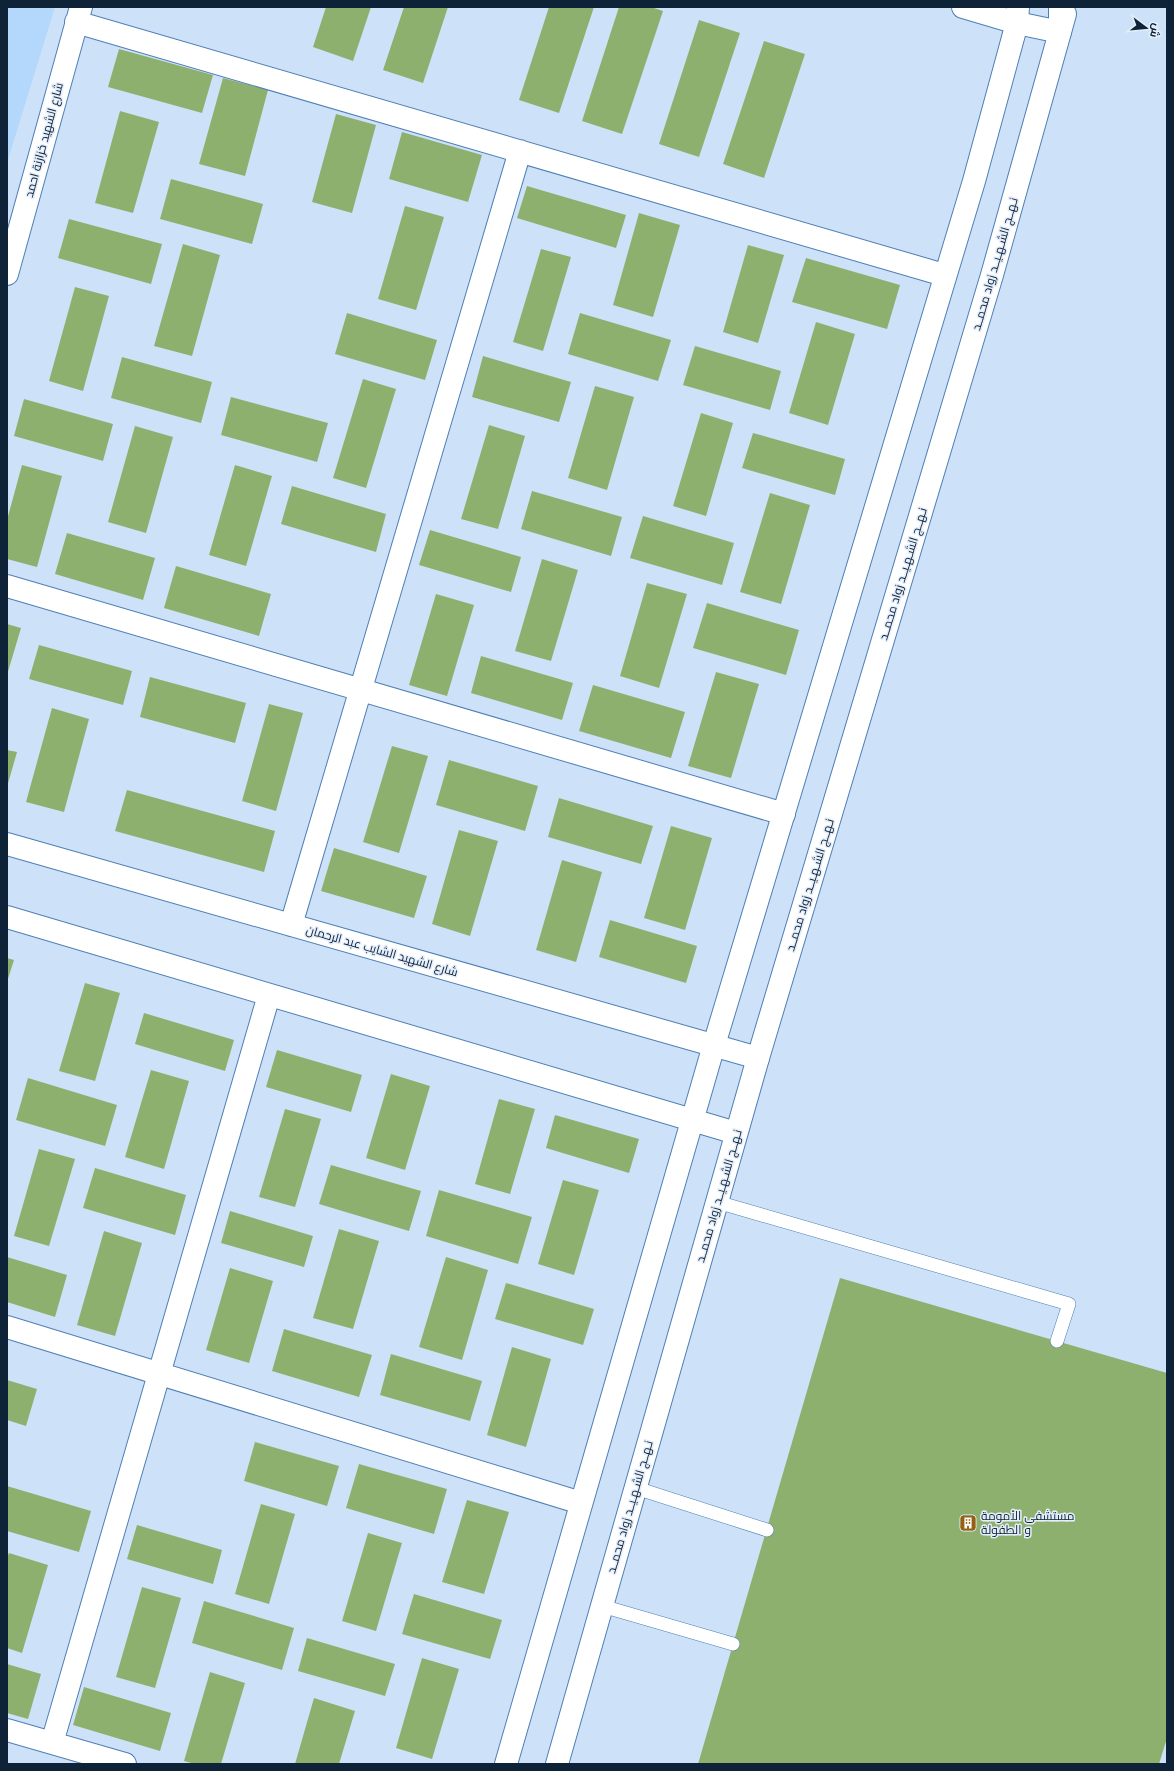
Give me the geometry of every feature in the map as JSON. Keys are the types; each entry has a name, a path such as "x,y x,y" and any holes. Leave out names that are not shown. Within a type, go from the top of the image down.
{"street":[{"path":"963,7 1017,15 1060,32 1060,7"},
{"name":"نـهــج الشـهـيــد زواد محمــد","path":"557,1764 736,1133 992,275 1067,7"},
{"path":"78,14 520,151 944,275"},
{"name":"شارع الشهيد خزازنة احمد","path":"7,274 78,14"},
{"path":"506,1764 714,1045 944,275 974,181 1017,15"},
{"path":"291,925 520,151"},
{"path":"7,586 784,814"},
{"name":"شارع الشهيد الشايب عبد الرحمان","path":"7,844 758,1058"},
{"path":"7,917 736,1133"},
{"path":"52,1743 269,995"},
{"path":"7,1327 581,1503"},
{"path":"7,1730 125,1764"}],"lane":[{"path":"717,1202 1068,1304 1057,1341"},
{"path":"636,1488 766,1530"},
{"path":"602,1606 733,1644"}],"shaded area":[{"path":"7,7 55,7 7,163"}],"building":[{"path":"326,7 371,7 353,61 313,47"},
{"path":"404,7 448,7 423,83 383,70"},
{"path":"549,7 594,7 559,113 519,100"},
{"path":"619,7 651,7 663,11 622,134 582,121"},
{"path":"699,20 740,33 699,157 659,144"},
{"path":"764,41 805,54 764,178 723,164"},
{"path":"119,49 213,75 202,113 108,87"},
{"path":"223,78 268,90 245,176 199,164"},
{"path":"120,111 159,122 133,213 95,203"},
{"path":"336,114 376,125 352,213 312,202"},
{"path":"402,132 482,155 468,202 389,179"},
{"path":"171,179 263,204 252,244 160,219"},
{"path":"527,186 626,215 616,248 517,218"},
{"path":"405,206 444,217 416,310 378,299"},
{"path":"639,213 680,225 653,317 613,305"},
{"path":"69,219 162,244 151,284 58,258"},
{"path":"183,244 220,255 192,356 154,346"},
{"path":"748,245 784,255 758,343 723,332"},
{"path":"541,249 571,257 543,351 513,342"},
{"path":"806,258 900,285 887,329 792,302"},
{"path":"75,287 109,296 83,391 49,381"},
{"path":"347,313 437,340 425,380 335,354"},
{"path":"580,313 671,340 658,381 568,354"},
{"path":"816,322 855,334 828,425 789,413"},
{"path":"695,346 781,371 770,410 683,385"},
{"path":"483,356 571,382 559,422 472,397"},
{"path":"122,357 212,382 201,423 111,398"},
{"path":"363,379 396,389 366,488 333,478"},
{"path":"595,386 634,397 607,490 568,478"},
{"path":"231,397 328,423 317,462 221,435"},
{"path":"24,399 113,424 103,461 14,436"},
{"path":"701,413 733,423 706,516 673,506"},
{"path":"489,425 525,436 498,529 461,519"},
{"path":"135,426 173,437 146,533 108,522"},
{"path":"753,433 845,459 835,495 742,468"},
{"path":"22,465 62,476 37,567 7,559 7,520"},
{"path":"235,465 272,476 246,566 209,555"},
{"path":"292,486 386,514 376,552 281,524"},
{"path":"532,491 622,517 611,556 521,529"},
{"path":"770,493 810,505 781,604 740,592"},
{"path":"643,516 734,543 722,585 630,558"},
{"path":"430,530 521,557 511,592 419,565"},
{"path":"67,533 155,558 143,600 55,574"},
{"path":"542,559 578,570 551,661 515,651"},
{"path":"176,566 271,594 259,636 164,608"},
{"path":"647,583 687,594 659,688 620,676"},
{"path":"436,594 474,605 447,696 409,685"},
{"path":"707,603 799,630 786,675 693,648"},
{"path":"7,624 21,628 7,675"},
{"path":"39,645 132,671 123,705 29,679"},
{"path":"481,656 573,683 562,720 471,693"},
{"path":"716,672 759,684 731,778 688,766"},
{"path":"150,677 246,703 235,743 140,717"},
{"path":"593,685 685,712 671,758 579,731"},
{"path":"269,704 303,713 276,811 242,801"},
{"path":"52,708 89,719 64,812 26,802"},
{"path":"392,746 428,756 399,853 363,842"},
{"path":"7,750 17,752 7,787"},
{"path":"449,760 538,786 525,831 436,805"},
{"path":"127,790 275,831 264,872 115,831"},
{"path":"559,798 653,826 641,864 548,837"},
{"path":"671,826 712,838 685,930 644,918"},
{"path":"459,830 498,841 470,936 432,924"},
{"path":"334,848 427,876 414,918 321,891"},
{"path":"562,860 602,872 576,962 536,950"},
{"path":"610,920 697,946 686,983 599,957"},
{"path":"7,958 14,960 7,982"},
{"path":"85,983 120,993 95,1081 59,1071"},
{"path":"144,1013 234,1040 225,1071 135,1044"},
{"path":"277,1050 362,1075 351,1112 266,1087"},
{"path":"151,1070 189,1081 164,1169 125,1157"},
{"path":"391,1074 430,1086 405,1170 366,1158"},
{"path":"28,1078 117,1105 105,1146 16,1120"},
{"path":"499,1099 535,1109 510,1194 475,1184"},
{"path":"285,1109 321,1119 295,1207 259,1197"},
{"path":"555,1115 639,1139 629,1173 546,1148"},
{"path":"39,1149 75,1159 49,1246 14,1236"},
{"path":"331,1165 421,1191 409,1231 319,1204"},
{"path":"95,1168 186,1195 175,1235 83,1208"},
{"path":"563,1180 599,1190 574,1275 538,1264"},
{"path":"439,1190 532,1217 518,1264 426,1236"},
{"path":"230,1211 313,1236 304,1267 221,1243"},
{"path":"339,1229 379,1241 353,1329 313,1318"},
{"path":"104,1231 142,1243 115,1336 77,1325"},
{"path":"7,1257 67,1275 55,1317 7,1302"},
{"path":"446,1257 488,1270 462,1360 419,1347"},
{"path":"230,1268 273,1281 249,1363 206,1350"},
{"name":"مستشفى الأمومة و الطفولة","path":"840,1278 1167,1373 1167,1738 1159,1764 698,1764"},
{"path":"506,1283 594,1309 583,1345 495,1319"},
{"path":"284,1329 372,1355 359,1397 272,1371"},
{"path":"512,1347 551,1359 526,1447 487,1435"},
{"path":"391,1354 482,1381 470,1421 380,1395"},
{"path":"7,1380 37,1389 26,1426 7,1420"},
{"path":"255,1442 339,1466 327,1506 244,1481"},
{"path":"359,1464 447,1489 434,1534 346,1508"},
{"path":"7,1486 91,1511 79,1552 7,1531"},
{"path":"467,1500 509,1512 484,1594 442,1582"},
{"path":"261,1504 295,1514 269,1604 235,1594"},
{"path":"137,1525 222,1550 213,1584 127,1559"},
{"path":"368,1533 402,1543 376,1631 342,1621"},
{"path":"9,1553 48,1565 22,1653 7,1648 7,1558"},
{"path":"142,1587 181,1598 155,1688 116,1677"},
{"path":"414,1594 502,1620 490,1659 402,1634"},
{"path":"204,1601 294,1628 282,1670 192,1643"},
{"path":"307,1638 395,1664 385,1696 298,1671"},
{"path":"422,1658 459,1669 432,1759 396,1748"},
{"path":"7,1664 41,1674 28,1719 7,1713"},
{"path":"210,1672 245,1683 221,1764 195,1764 184,1761"},
{"path":"84,1687 171,1713 160,1751 73,1725"},
{"path":"314,1698 355,1711 339,1764 295,1764"}],"place":[{"name":"مستشفى الأمومة و الطفولة","path":"968,1523"}]}
